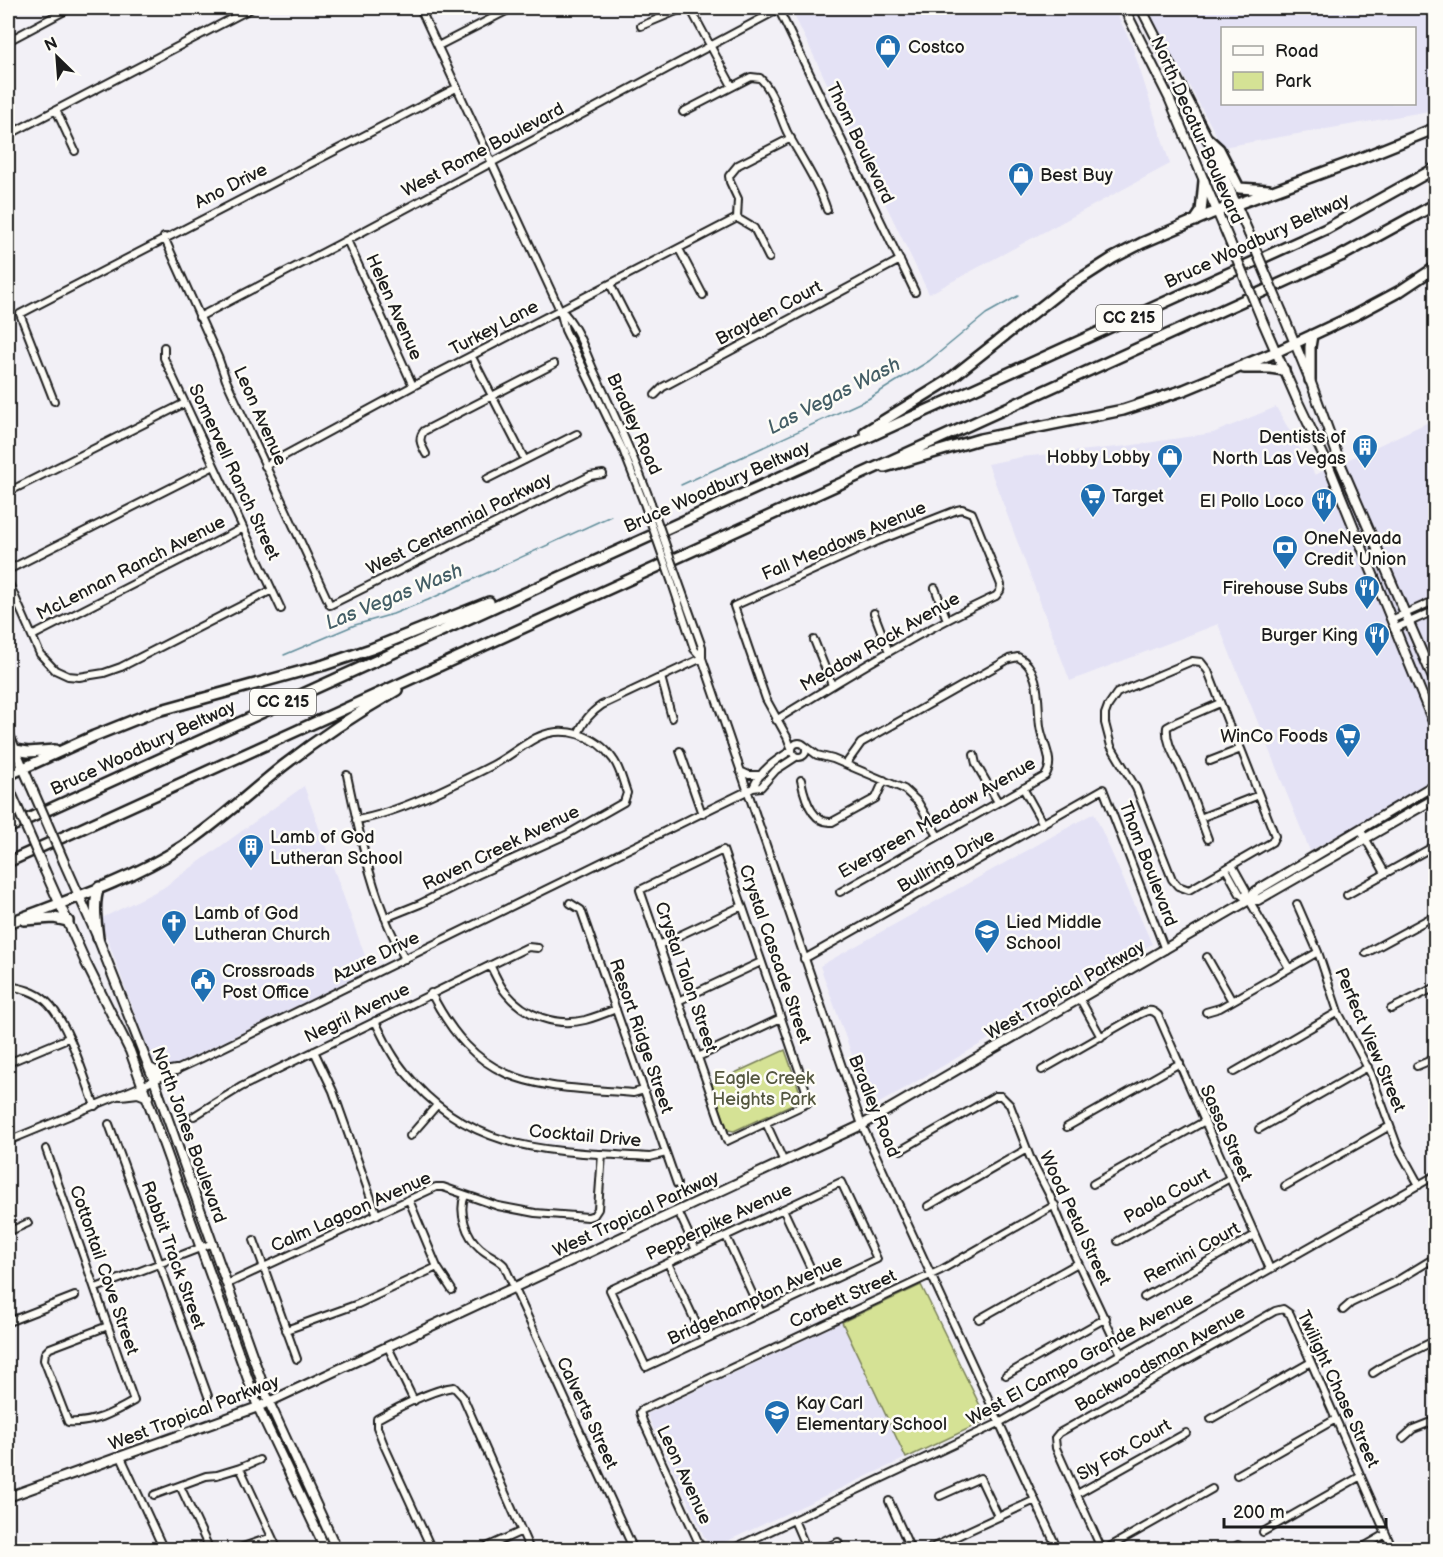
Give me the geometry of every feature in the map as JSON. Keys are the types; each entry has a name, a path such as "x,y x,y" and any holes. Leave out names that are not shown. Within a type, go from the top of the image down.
{"highway":[{"path":"819,459 946,382 1060,292 1093,270 1133,248 1236,204 1349,163 1436,128"},
{"path":"1208,139 1219,149 1239,188 1275,190"},
{"name":"Bruce Woodbury Beltway","path":"8,828 559,576 1326,230 1436,168"},
{"path":"1196,221 1201,212 1204,181"},
{"name":"CC 215","path":"8,862 1341,256 1436,204"},
{"path":"846,480 980,439 1134,407 1190,388 1295,344 1385,299 1436,267"},
{"path":"1310,380 1312,335"},
{"path":"1239,368 1284,370"},
{"path":"8,775 154,712 324,665 559,576"},
{"path":"10,922 79,896 177,850 206,830 321,738 371,705 459,656"},
{"path":"15,750 28,752 64,749"},
{"path":"98,938 95,913 99,886"},
{"path":"10,922 51,918 68,921"}],"main road":[{"name":"North Decatur Boulevard","path":"1124,8 1157,71 1276,352 1330,469 1436,729"},
{"name":"North Decatur Boulevard","path":"1141,8 1208,139 1310,380 1337,457 1436,686"},
{"name":"North Jones Boulevard","path":"8,733 98,938 149,1066 269,1402 337,1550"},
{"name":"North Jones Boulevard","path":"8,784 91,973 126,1042 144,1085 258,1407 326,1550"},
{"name":"West Tropical Parkway","path":"8,1497 258,1407 862,1125 1165,950 1249,900 1256,891 1436,784"},
{"name":"West Tropical Parkway","path":"1249,900 1258,900 1436,798"},
{"path":"1303,875 1318,860 1322,852"},
{"path":"149,1066 159,1073 176,1071"},
{"path":"121,1095 138,1094 148,1097"}],"street":[{"path":"8,41 59,10 70,8"},
{"path":"8,135 252,8"},
{"name":"Bradley Road","path":"420,8 560,310 565,330 648,504 675,582 694,649 702,658 740,771 750,790 804,959 862,1125 1058,1550"},
{"path":"438,46 512,8"},
{"path":"641,26 684,8"},
{"path":"690,8 732,86"},
{"name":"West Rome Boulevard","path":"199,317 779,8"},
{"name":"Thom Boulevard","path":"779,8 915,292"},
{"path":"683,112 751,77 758,77 768,88 791,138 816,181 827,210"},
{"name":"Ano Drive","path":"54,401 20,314 164,237 456,88"},
{"path":"56,110 75,151"},
{"path":"770,258 754,228 737,218 738,199 729,176 738,165 791,138"},
{"name":"Turkey Lane","path":"265,466 413,386 737,218"},
{"name":"Leon Avenue","path":"164,237 265,466 330,605"},
{"name":"Helen Avenue","path":"347,240 413,386"},
{"path":"679,249 703,295"},
{"name":"Brayden Court","path":"655,395 663,387 900,260"},
{"path":"610,284 634,331"},
{"name":"Somervell Ranch Street","path":"164,347 164,358 281,609"},
{"path":"472,357 525,460"},
{"path":"426,454 420,442 424,431 554,364"},
{"path":"8,492 185,402"},
{"path":"487,479 577,434"},
{"path":"8,570 214,466"},
{"name":"West Centennial Parkway","path":"330,605 590,476 603,474"},
{"name":"Fall Meadows Avenue","path":"776,720 766,699 734,606 878,541 957,510 968,510"},
{"name":"Meadow Rock Avenue","path":"776,720 831,685 947,620 996,596 1000,591 1000,585 979,527 968,510"},
{"name":"McLennan Ranch Avenue","path":"32,636 243,528"},
{"path":"8,581 44,660 55,670 68,676 87,676 121,667 272,590"},
{"path":"935,588 947,620"},
{"path":"1391,620 1436,600"},
{"path":"1394,629 1436,610"},
{"path":"874,613 890,652"},
{"path":"814,640 831,685"},
{"name":"Evergreen Meadow Avenue","path":"840,892 1045,776 1050,769 1050,761 1040,727 1038,694 1034,677 1025,660 1018,657 1009,659 861,743 846,764"},
{"path":"356,820 374,817 420,799 494,765 537,737 564,732 578,734 584,721 594,710 702,658"},
{"path":"1192,661 1201,662 1208,671 1220,703 1241,749 1275,836 1272,842 1189,890 1182,889 1172,879 1136,788 1111,746 1105,723 1108,706 1117,693 1125,688 1192,661"},
{"path":"661,677 672,718"},
{"path":"1208,839 1184,775 1175,759 1167,736 1167,727 1220,703"},
{"path":"776,720 788,737 792,750 799,757"},
{"name":"Raven Creek Avenue","path":"385,918 420,904 477,874 566,835 624,802 627,793 614,759 599,743 578,734"},
{"path":"788,737 817,754 904,789 918,802 938,836"},
{"path":"750,790 771,763 801,745"},
{"path":"799,757 806,752 801,745"},
{"path":"1210,761 1241,749"},
{"path":"680,751 702,814"},
{"path":"799,757 817,754"},
{"path":"974,755 976,764 998,802"},
{"name":"Azure Drive","path":"8,1141 176,1071 750,790 761,787 776,770 799,757"},
{"path":"740,771 749,775 762,774"},
{"path":"346,775 356,820 385,918 405,959"},
{"path":"801,780 803,792 813,813 826,823 876,798 884,780"},
{"path":"1023,788 1043,824"},
{"name":"Thom Boulevard","path":"1103,789 1165,950"},
{"name":"Bullring Drive","path":"804,959 1103,789"},
{"path":"1200,818 1259,795"},
{"path":"1360,829 1385,873"},
{"path":"1347,895 1436,845"},
{"name":"Crystal Cascade Street","path":"640,890 723,850 810,1102 766,1123"},
{"path":"1229,867 1240,894 1249,900 1288,968"},
{"name":"Crystal Talon Street","path":"640,890 727,1141 766,1123"},
{"name":"Resort Ridge Street","path":"570,903 581,909 677,1184"},
{"name":"Perfect View Street","path":"1298,904 1318,951 1338,1012 1368,1067 1400,1151 1419,1185"},
{"path":"659,945 742,906"},
{"path":"1366,953 1436,915"},
{"name":"Negril Avenue","path":"194,1116 241,1087 431,993 528,947 538,948"},
{"path":"1206,1012 1213,1011 1232,1001 1318,951"},
{"path":"1207,957 1232,1001"},
{"path":"678,1001 761,962"},
{"path":"490,965 506,993 535,1016 550,1021 573,1022 616,1009"},
{"path":"8,986 26,989 46,1000 58,1015 95,1106"},
{"path":"1391,1009 1436,987"},
{"path":"431,993 448,1024 466,1046 480,1059 504,1073 529,1083 546,1086 633,1093 644,1090"},
{"path":"1042,1070 1101,1037 1080,999"},
{"name":"Sassa Street","path":"1101,1037 1147,1010 1153,1010 1158,1015 1270,1269"},
{"path":"1234,1072 1338,1012"},
{"path":"698,1057 781,1018"},
{"name":"Cocktail Drive","path":"375,1021 392,1055 405,1072 437,1105 464,1124 483,1133 509,1143 541,1149 650,1157 666,1154"},
{"path":"8,1063 68,1038"},
{"path":"314,1052 333,1090 377,1215"},
{"path":"1417,1066 1436,1058"},
{"path":"1067,1127 1180,1063"},
{"path":"1259,1129 1368,1067"},
{"name":"Wood Petal Street","path":"901,1150 990,1099 1001,1096 1010,1105 1027,1149 1121,1354"},
{"path":"410,1136 437,1105"},
{"path":"1093,1184 1205,1121"},
{"path":"766,1123 784,1162"},
{"name":"Rabbit Track Street","path":"109,1124 208,1396"},
{"path":"1284,1186 1390,1126"},
{"name":"Cottontail Cove Street","path":"46,1149 96,1288 134,1401 114,1412 83,1423 68,1422 44,1360 45,1353 50,1348 108,1326"},
{"path":"928,1206 1027,1149"},
{"name":"Calm Lagoon Avenue","path":"227,1284 436,1187 443,1186 498,1206 534,1213 588,1217 594,1215 598,1209 602,1154"},
{"name":"West El Campo Grande Avenue","path":"730,1550 999,1424 1436,1175"},
{"name":"Paola Court","path":"1118,1240 1230,1178"},
{"name":"Pepperpike Avenue","path":"646,1367 610,1290 841,1182 876,1259"},
{"name":"Calverts Street","path":"465,1195 462,1214 472,1237 478,1247 504,1266 633,1550"},
{"path":"409,1200 437,1267 452,1290"},
{"name":"Corbett Street","path":"640,1412 931,1274 1054,1205"},
{"path":"783,1209 819,1286"},
{"path":"678,1211 696,1250"},
{"path":"8,1232 28,1223"},
{"name":"Remini Court","path":"1144,1297 1255,1235"},
{"path":"726,1236 761,1313"},
{"path":"254,1240 297,1359"},
{"path":"96,1288 213,1244"},
{"path":"1343,1310 1436,1257"},
{"name":"Bridgehampton Avenue","path":"646,1367 876,1259"},
{"path":"668,1263 704,1340"},
{"path":"980,1319 1078,1263"},
{"path":"286,1330 358,1304 437,1267"},
{"path":"8,1322 75,1296"},
{"name":"Twilight Chase Street","path":"1283,1309 1290,1314 1393,1550"},
{"name":"Backwoodsman Avenue","path":"1077,1494 1056,1448 1055,1438 1059,1433 1275,1311 1283,1309"},
{"path":"1006,1375 1106,1318"},
{"path":"1373,1373 1436,1340"},
{"path":"388,1347 414,1401"},
{"path":"1211,1419 1311,1362"},
{"path":"432,1550 377,1427 377,1419 414,1401 454,1387 463,1397 530,1550"},
{"name":"Leon Avenue","path":"640,1412 702,1550"},
{"path":"1237,1475 1336,1419"},
{"path":"1403,1438 1413,1429 1436,1420"},
{"name":"Sly Fox Court","path":"1077,1494 1186,1433"},
{"path":"121,1457 164,1550"},
{"path":"154,1495 259,1460"},
{"path":"240,1468 278,1550"},
{"path":"1263,1532 1361,1476"},
{"path":"940,1496 980,1478 998,1516"},
{"path":"180,1486 210,1550"},
{"path":"1077,1494 1103,1550 1212,1489"},
{"path":"927,1550 1035,1500"},
{"path":"889,1501 911,1550"},
{"path":"794,1520 807,1550"},
{"path":"480,1550 522,1531"},
{"path":"1358,1550 1386,1534"},
{"path":"234,1550 272,1537"},
{"path":"820,1550 838,1542 841,1550"},
{"path":"1230,1550 1238,1545"}],"shaded area":[{"path":"803,8 1114,8 1132,45 1170,164 929,294 793,13"},
{"path":"1146,8 1435,8 1435,110 1223,147"},
{"path":"1276,407 1315,475 1435,419 1435,781 1310,851 1218,624 1070,681 988,464 1021,457 1127,446 1213,433"},
{"path":"304,786 370,970 161,1072 154,1066 100,919 163,888"},
{"name":"Lied Middle School","path":"1094,813 1152,944 871,1108 820,966"},
{"name":"Kay Carl Elementary School","path":"842,1322 906,1458 710,1549 647,1414"}],"green space":[{"name":"Eagle Creek Heights Park","path":"785,1050 801,1095 799,1101 734,1131 728,1130 711,1084"},
{"path":"921,1285 987,1420 906,1458 842,1322"}],"waterway":[{"name":"Las Vegas Wash","path":"681,485 868,399 929,361 986,314 1018,296"},
{"name":"Las Vegas Wash","path":"284,655 355,625 393,614 428,600 611,516"}],"place":[{"name":"Costco","path":"888,70"},
{"name":"Best Buy","path":"1021,198"},
{"name":"Dentists of North Las Vegas","path":"1365,470"},
{"name":"Hobby Lobby","path":"1170,480"},
{"name":"Target","path":"1093,519"},
{"name":"El Pollo Loco","path":"1324,524"},
{"name":"OneNevada Credit Union","path":"1285,571"},
{"name":"Firehouse Subs","path":"1367,611"},
{"name":"Burger King","path":"1377,658"},
{"name":"WinCo Foods","path":"1348,759"},
{"name":"Lamb of God Lutheran School","path":"251,870"},
{"name":"Lamb of God Lutheran Church","path":"174,946"},
{"name":"Lied Middle School","path":"987,955"},
{"name":"Crossroads Post Office","path":"203,1004"},
{"name":"Kay Carl Elementary School","path":"777,1436"}]}
